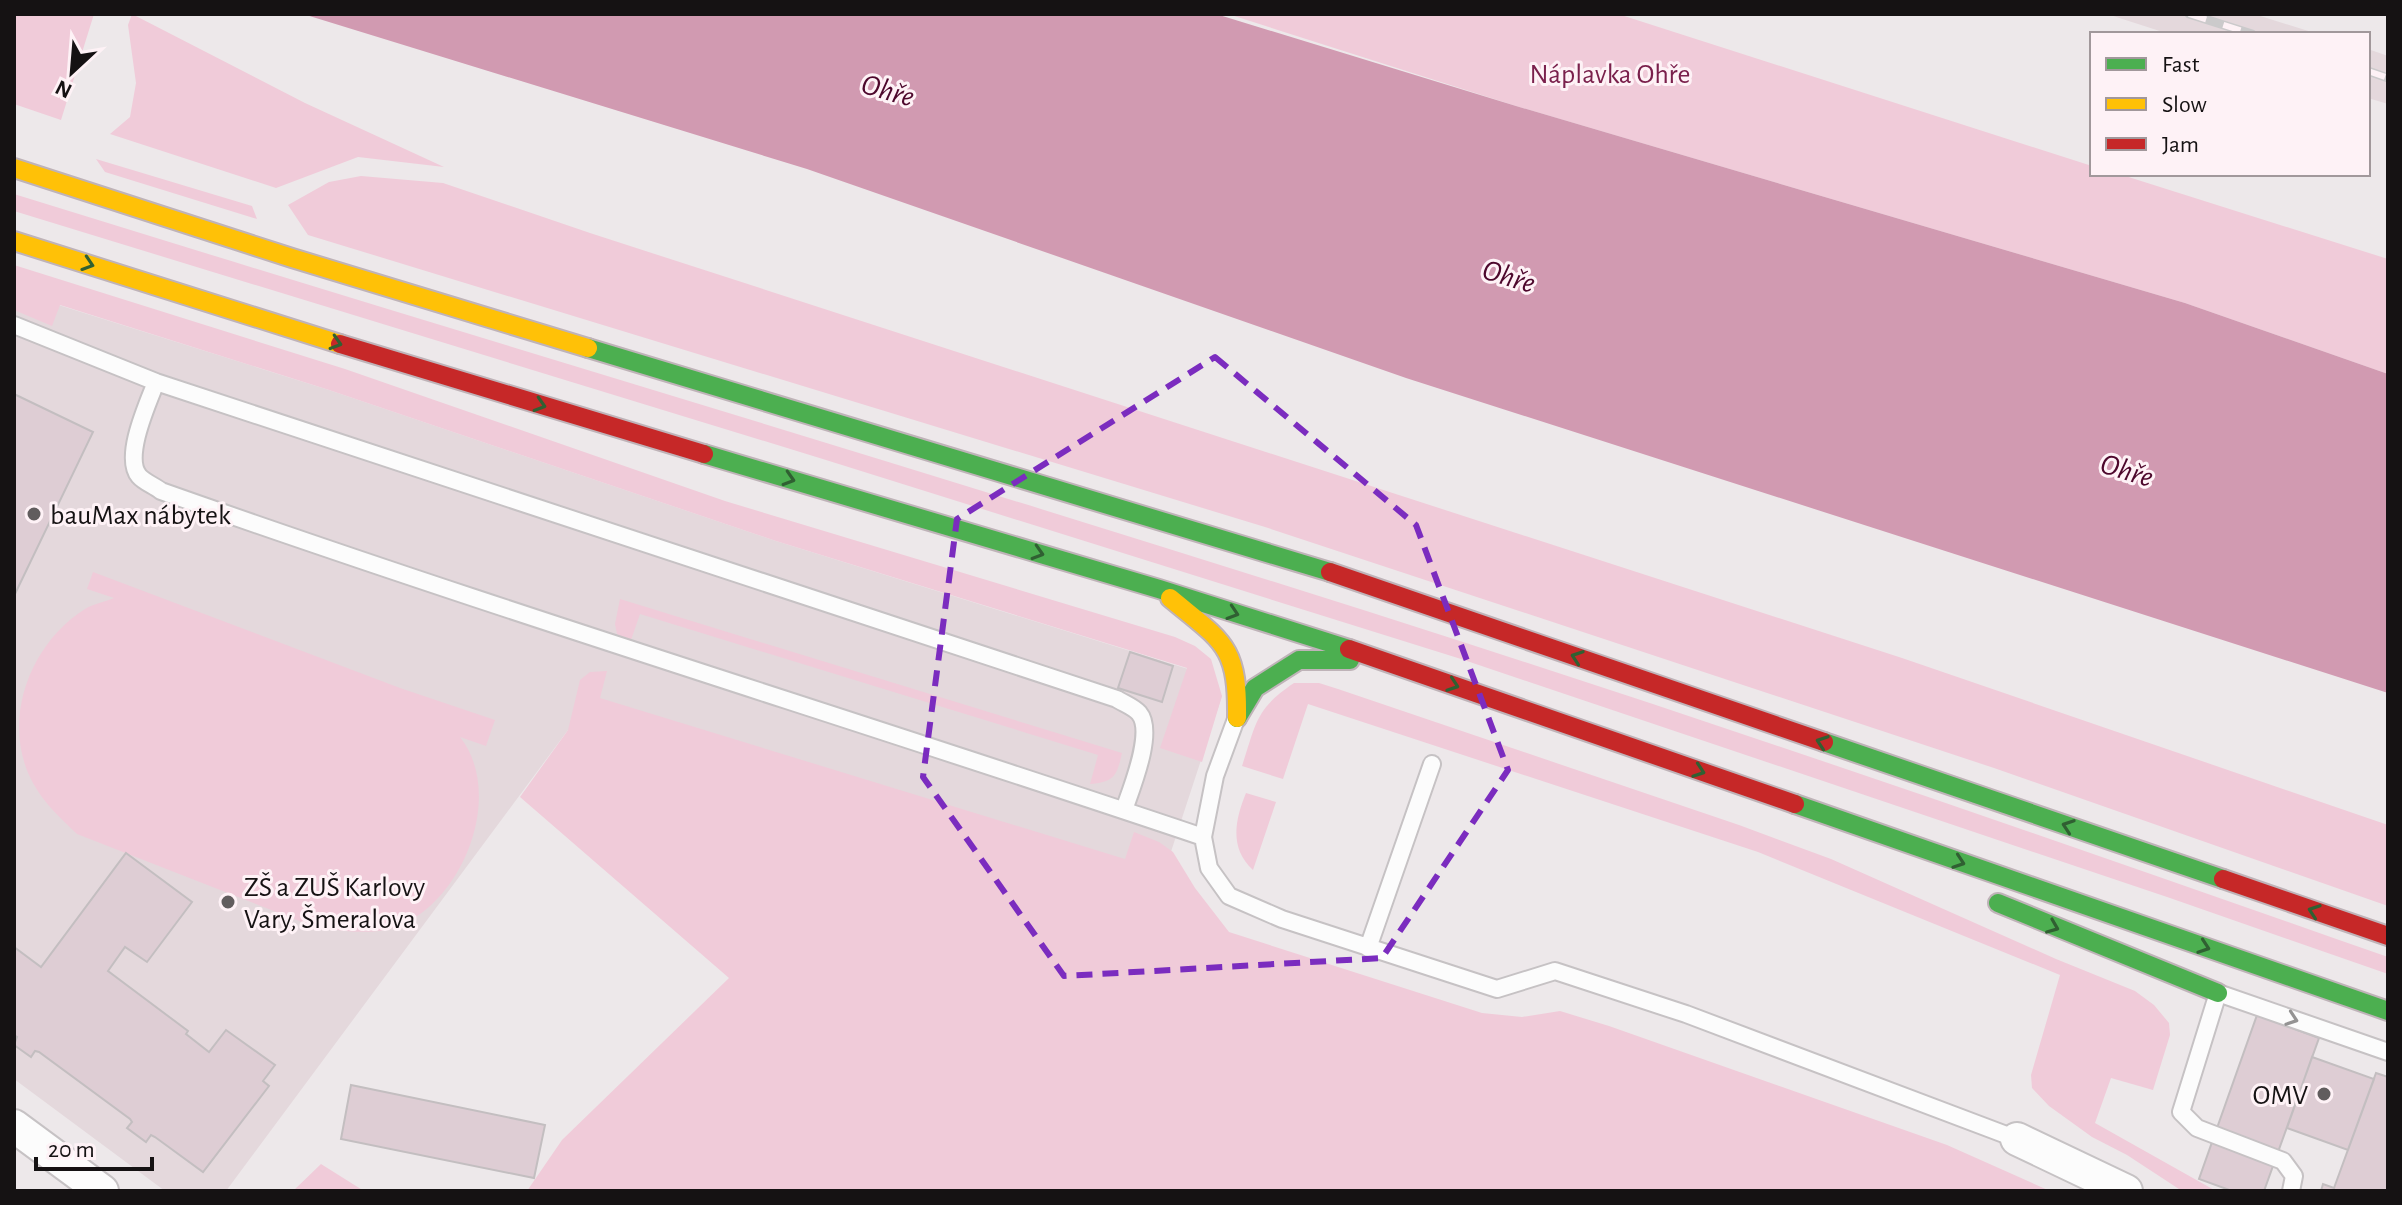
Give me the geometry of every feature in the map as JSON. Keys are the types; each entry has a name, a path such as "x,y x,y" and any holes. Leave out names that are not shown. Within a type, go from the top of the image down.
{"highway":[{"path":"14,168 292,258 1331,572 2388,936"},
{"path":"14,241 450,379 1159,589 1380,659 2388,1011"},
{"path":"1159,589 1207,630 1230,656 1237,683 1237,718"},
{"path":"1237,718 1255,688 1299,660 1380,659"},
{"path":"1806,809 1941,875"},
{"path":"1982,895 2022,915 2218,993"}],"street":[{"path":"14,1126 102,1191"},
{"path":"2017,1139 2126,1191"}],"lane":[{"path":"14,325 156,382 1117,699 1139,713 1143,725 1142,753 1124,810"},
{"path":"156,382 139,429 133,461 138,475 161,491 556,627 1203,837"},
{"path":"1237,718 1215,776 1203,837 1209,868 1229,896 1282,919 1497,989 1555,971 1686,1014 2017,1139"},
{"path":"1368,948 1432,764"},
{"path":"2291,1191 2294,1176 2283,1161 2197,1128 2181,1112 2218,993 2388,1052"}],"highlighted area":[{"path":"1215,357 1416,525 1508,770 1382,958 1064,976 923,777 957,519"}],"shaded area":[{"path":"2107,14 2254,14 2312,32 2163,32"},
{"path":"2370,50 2388,56 2388,104 2370,99"},
{"path":"14,291 329,390 776,541 1188,669 1222,696 1147,925 568,730 226,1191 165,1191 14,1079"}],"green space":[{"path":"14,14 94,14 61,120 14,104"},
{"path":"132,14 305,103 444,167 358,157 276,188 110,134 130,117 136,83 128,25"},
{"name":"Náplavka Ohře","path":"1228,14 1618,14 2090,165 2090,176 2125,176 2388,259 2388,374 2185,303 1516,106"},
{"path":"96,159 252,206 257,219 105,172"},
{"path":"361,176 443,183 1902,658 2388,825 2388,906 1994,768 1265,527 308,235 288,205 329,182"},
{"path":"14,194 1282,584 1579,680 1927,796 2388,957 2388,974 1461,659 14,211"},
{"path":"14,265 345,369 725,501 1175,637 1195,646 1211,659 1222,696 1202,762 1160,748 1187,668 776,541 329,390 60,305 52,326 14,310"},
{"path":"93,572 400,688 495,720 486,746 460,737 473,761 479,788 477,817 470,846 457,873 439,897 418,916 393,928 361,932 328,928 307,924 77,834 47,804 33,783 23,760 19,735 20,711 35,664 49,643 65,624 85,609 114,598 87,589"},
{"path":"620,599 1122,753 1118,767 1109,779 1090,784 1098,755 640,614 630,643 617,634 615,624"},
{"path":"607,671 600,698 1125,859 1134,832 1159,842 1173,852 1195,888 1229,932 1482,1013 1522,1017 1560,1011 1609,1026 1947,1145 2050,1191 527,1191 562,1140 729,978 520,797 568,730 580,680 590,672"},
{"path":"1294,683 1319,683 1338,689 1739,825 1831,859 2135,991 2154,1005 2169,1023 2170,1035 2153,1090 2111,1078 2095,1123 2216,1191 2182,1191 2127,1155 2092,1137 2049,1106 2032,1088 2031,1075 2060,975 1758,852 1308,704 1283,779 1242,766 1254,728 1264,710"},
{"path":"1246,793 1276,802 1253,870 1240,852 1236,833"},
{"path":"321,1164 364,1191 293,1191"}],"water":[{"name":"Ohře","path":"303,14 1216,14 1516,106 2185,303 2388,374 2388,693 1406,378 807,169"}],"building":[{"name":"bauMax nábytek","path":"14,394 93,432 14,596"},
{"path":"1130,652 1173,666 1162,702 1118,688"},
{"path":"126,853 192,902 147,962 125,947 108,971 188,1031 186,1034 209,1052 226,1030 275,1065 263,1081 269,1086 203,1172 155,1137 151,1135 146,1142 127,1128 132,1122 130,1119 39,1052 35,1051 31,1057 14,1045 17,1037 14,1035 14,947 41,967"},
{"path":"2257,1015 2319,1038 2264,1191 2232,1191 2199,1179"},
{"path":"2312,1057 2374,1079 2348,1150 2287,1128"},
{"path":"2376,1073 2388,1077 2388,1191 2321,1191 2323,1184 2334,1188"},
{"path":"351,1085 545,1125 534,1178 341,1139"}],"railway":[{"path":"2189,14 2246,32"},
{"path":"2370,72 2388,78"}],"traffic: fast":[{"path":"588,348 1330,572"},
{"path":"704,454 1159,589 1349,649"},
{"path":"1237,718 1255,688 1299,660 1350,660"},
{"path":"1824,742 2223,879"},
{"path":"1795,804 2388,1011"},
{"path":"1998,903 2218,993"}],"traffic: slow":[{"path":"14,168 292,258 588,348"},
{"path":"14,241 340,344"},
{"path":"1170,598 1224,647 1234,675 1237,718"}],"traffic: jam":[{"path":"340,344 704,454"},
{"path":"1330,572 1824,742"},
{"path":"1349,649 1795,804"},
{"path":"2223,879 2388,936"}],"place":[{"name":"bauMax nábytek","path":"34,514"},
{"name":"ZŠ a ZUŠ Karlovy Vary, Šmeralova","path":"228,902"},
{"name":"OMV","path":"2324,1094"}]}
